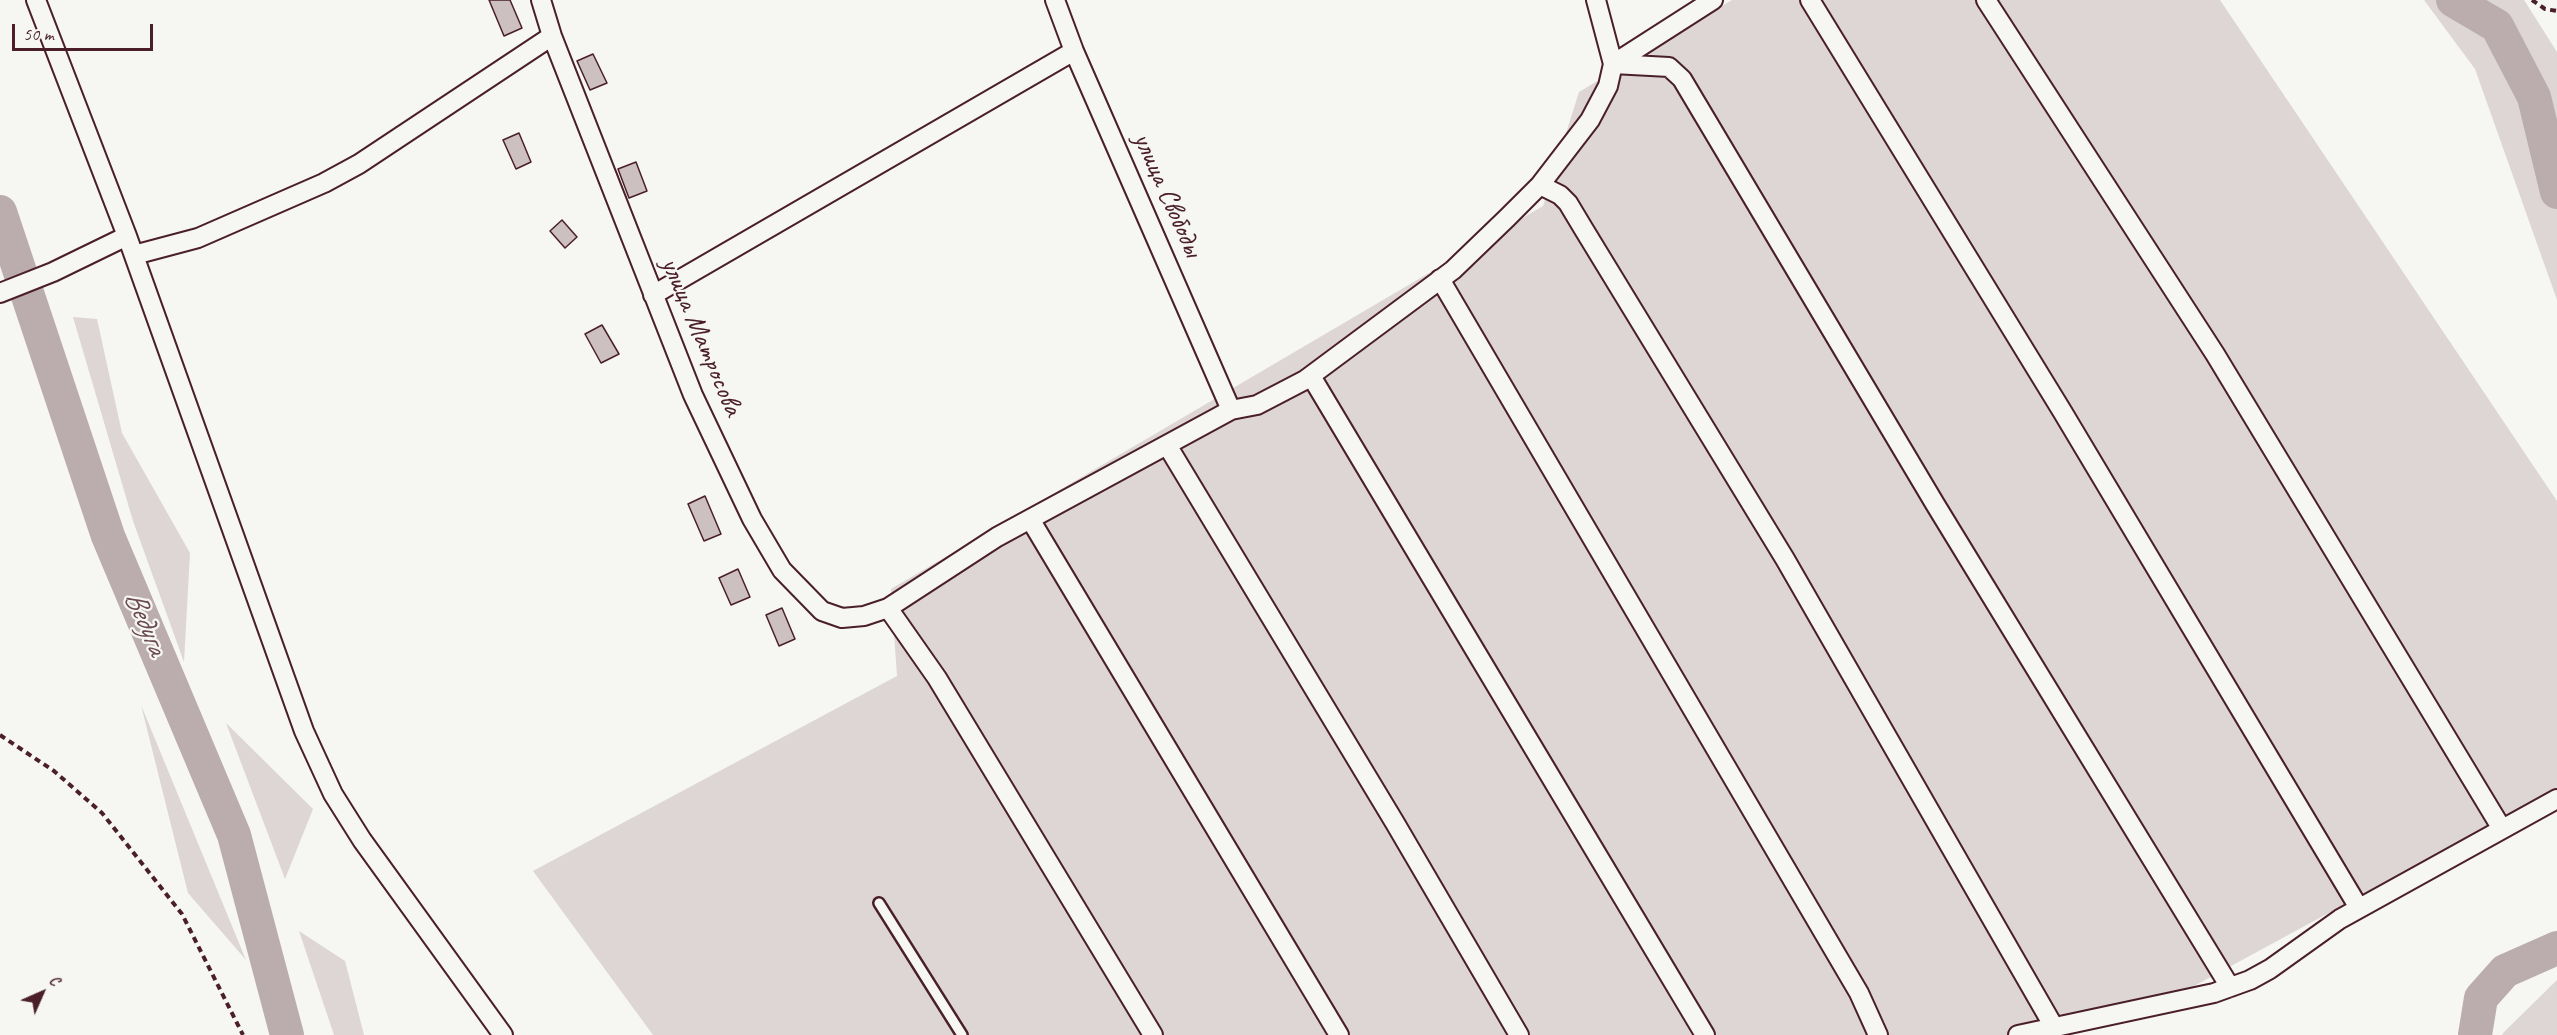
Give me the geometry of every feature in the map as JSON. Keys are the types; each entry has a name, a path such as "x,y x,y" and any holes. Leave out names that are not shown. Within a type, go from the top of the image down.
{"street":[{"path":"36,0 134,255 303,731 323,773 362,840 503,1035"},
{"name":"улица Матросова","path":"541,0 552,36 653,295 698,405 752,519 782,570 822,611 842,618 864,616 888,608 997,537 1232,410 1257,405 1311,376 1440,279 1500,226 1540,184 1590,120 1608,86 1613,64"},
{"name":"улица Свободы","path":"1054,0 1074,51 1232,410"},
{"path":"1596,0 1613,64"},
{"path":"1613,64 1713,0"},
{"path":"1810,0 2062,411 2359,908"},
{"path":"1986,0 2215,354 2502,829"},
{"path":"134,255 198,238 324,183 359,164 552,36"},
{"path":"653,295 1074,51"},
{"path":"1613,64 1669,67 1682,79 1935,504 2230,987"},
{"path":"1540,184 1560,195 1568,203 1614,278 1785,559 2054,1027"},
{"path":"0,293 53,272 127,236"},
{"path":"1440,279 1853,982 1878,1035"},
{"path":"1311,376 1705,1035"},
{"path":"1167,445 1519,1035"},
{"path":"1030,519 1339,1035"},
{"path":"888,608 937,678 1153,1035"},
{"path":"2018,1035 2214,993 2230,987 2270,969 2340,919 2557,799"}],"lane":[{"path":"879,903 962,1035"}],"path":[{"path":"2532,0 2545,9 2557,10"},
{"path":"0,735 54,771 102,813 182,914 243,1035"}],"shaded area":[{"path":"1732,0 2220,0 2557,501 2557,789 2150,1010 2063,1035 653,1035 533,871 897,676 891,589 1543,206 1579,92"},
{"path":"2424,0 2524,0 2557,52 2557,300 2475,69"},
{"path":"73,317 97,319 122,433 190,553 184,662 133,521"},
{"path":"141,705 246,960 188,893"},
{"path":"226,723 313,809 285,879"},
{"path":"299,931 345,961 364,1035 334,1035"},
{"path":"2557,980 2557,1035 2502,1035 2504,1032"}],"building":[{"path":"489,0 510,0 522,28 504,36"},
{"path":"593,54 607,83 590,90 577,61"},
{"path":"519,133 531,162 516,169 503,140"},
{"path":"636,162 647,191 629,198 618,169"},
{"path":"562,220 577,237 565,248 550,231"},
{"path":"602,325 619,354 601,363 585,334"},
{"path":"705,496 721,534 704,541 688,504"},
{"path":"738,569 750,597 731,605 719,578"},
{"path":"782,608 795,639 779,646 766,615"}],"waterway":[{"name":"Ведуга","path":"2453,0 2497,26 2534,97 2557,192"},
{"name":"Ведуга","path":"0,212 108,536 234,835 287,1035"},
{"name":"Ведуга","path":"2475,1035 2481,998 2505,971 2557,948"}]}
